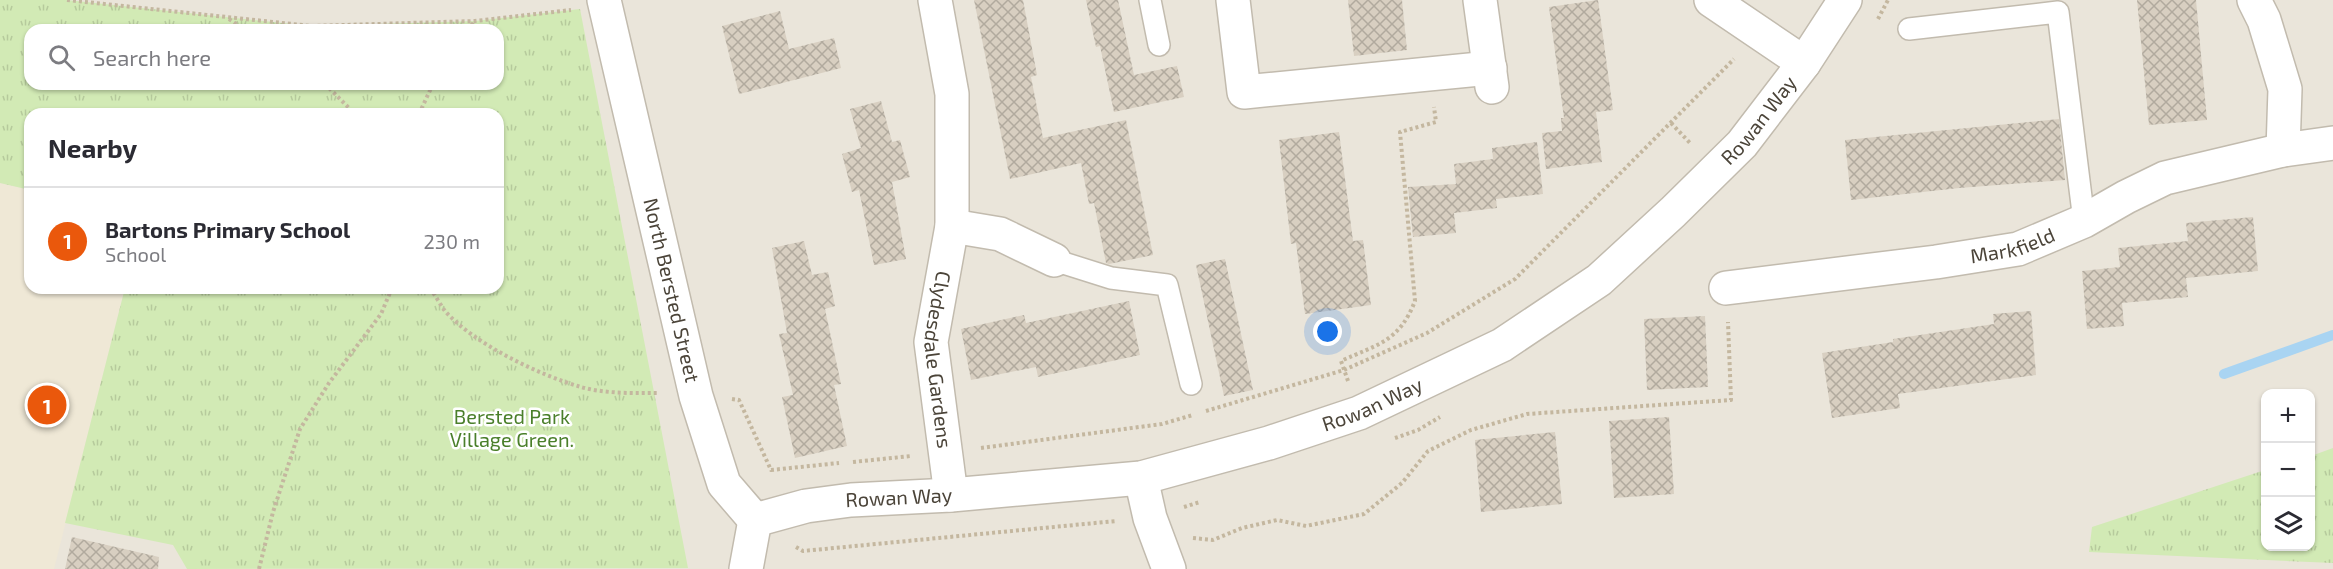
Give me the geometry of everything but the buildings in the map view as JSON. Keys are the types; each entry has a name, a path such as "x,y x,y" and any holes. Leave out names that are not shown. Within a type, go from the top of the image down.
{"street":[{"name":"Clydesdale Gardens","path":"935,0 952,94 952,226 931,342 951,495"},
{"path":"1233,0 1244,92 1432,73 1491,78 1480,0"},
{"path":"1712,0 1804,63"},
{"name":"Rowan Way","path":"755,520 806,506 851,500 951,495 1141,478 1269,443 1359,413 1502,345 1599,280 1742,144 1804,63 1845,0"},
{"path":"2254,0 2264,20 2285,89 2283,150"},
{"name":"North Bersted Street","path":"604,2 696,396 724,483 755,520"},
{"name":"Markfield","path":"1726,288 1936,262 2018,249 2084,221 2165,178 2283,150 2333,143"},
{"path":"952,226 1000,234 1054,260"},
{"path":"1141,478 1155,533 1169,569"},
{"path":"746,569 755,520"}],"lane":[{"path":"1150,0 1159,45"},
{"path":"1909,29 2058,12 2084,221"},
{"path":"1054,260 1111,278 1167,285 1191,384"}],"path":[{"path":"67,0 287,24"},
{"path":"376,24 475,21 604,2"},
{"path":"229,19 236,24"},
{"path":"852,462 945,453 1162,424 1344,370 1427,333 1515,279 1760,33"},
{"path":"1359,413 1341,361 1392,337 1407,321 1415,302 1400,132 1436,122 1432,73"},
{"path":"332,90 349,108"},
{"path":"422,108 430,90"},
{"path":"1155,533 1213,540 1242,528 1277,520 1306,526 1364,514 1402,483 1428,451 1471,430 1527,414 1731,400 1726,288"},
{"path":"259,569 273,512 300,429 329,383 381,314 389,294"},
{"path":"434,294 446,312 483,342 530,368 582,387 619,393 739,400 771,470 841,463"}],"shaded area":[{"path":"0,0 2333,0 2333,569 0,569"},
{"path":"0,183 24,189 24,294 123,294 54,569 0,569"}],"green space":[{"name":"Bersted Park Village Green.","path":"0,0 67,0 292,24 24,24 24,90 504,90 504,24 377,24 475,21 580,9 688,568 187,569 173,545 65,523 123,294 504,294 504,108 24,108 24,189 0,183"},
{"path":"2333,448 2333,563 2089,552 2092,527 2261,471 2261,551 2315,551 2315,455"}],"waterway":[{"path":"2224,374 2333,335"}],"place":[{"name":"Bartons Primary School","path":"47,405"}]}
